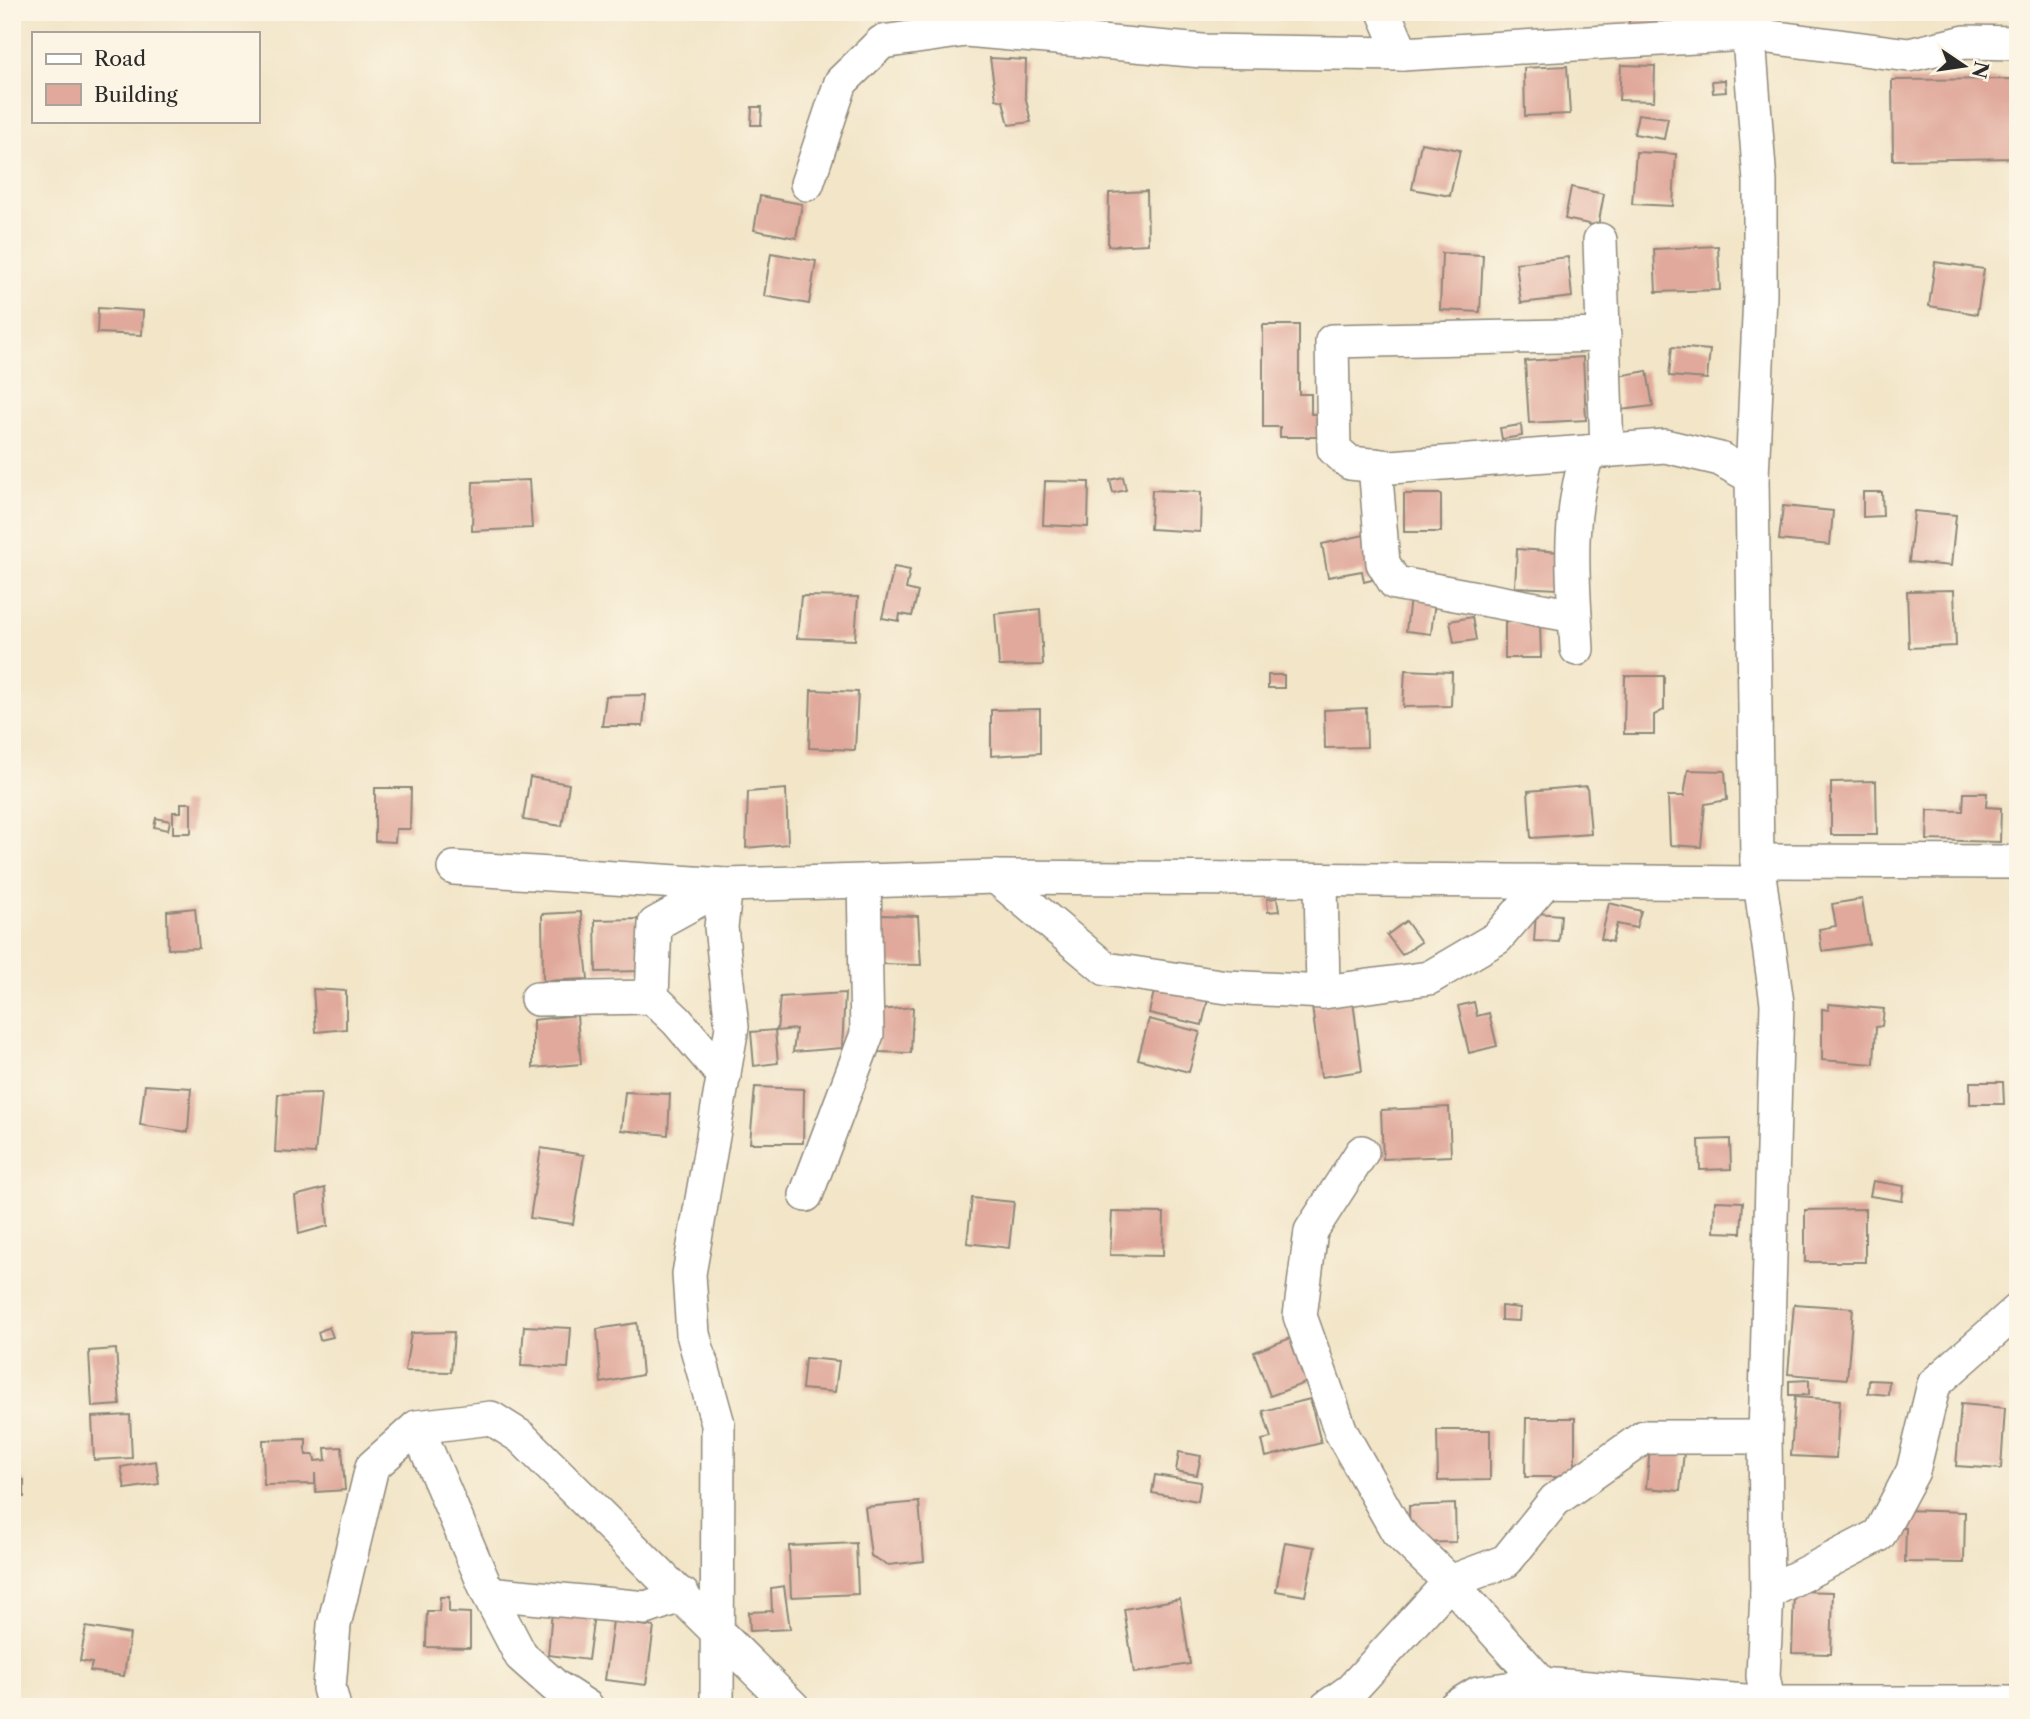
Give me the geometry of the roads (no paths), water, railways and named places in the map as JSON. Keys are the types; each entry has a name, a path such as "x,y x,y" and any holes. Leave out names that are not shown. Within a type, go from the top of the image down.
{"street":[{"path":"1384,12 1402,54"},
{"path":"1747,23 1760,182 1752,477 1757,872 1777,1003 1765,1437 1767,1593 1763,1676 1769,1705"},
{"path":"807,184 841,82 882,42 965,30 1202,51 1402,54 1747,23 1909,55 1965,42 2018,43"},
{"path":"1577,649 1570,543 1576,490 1597,452 1604,335 1600,240"},
{"path":"1604,335 1332,341 1334,449 1349,463 1391,467 1665,446 1720,458 1752,477"},
{"path":"1375,465 1383,563 1395,583 1575,616"},
{"path":"454,868 726,885 996,877 1546,881 2012,862 2018,865"},
{"path":"996,877 1106,969 1227,987 1323,992 1429,978 1497,937 1546,881"},
{"path":"1321,880 1323,992"},
{"path":"806,1195 866,1034 864,881"},
{"path":"652,997 654,924 726,885"},
{"path":"717,1707 718,1424 693,1334 688,1274 732,1027 721,927 726,885"},
{"path":"537,999 652,997 677,1021 724,1076"},
{"path":"1362,1152 1311,1231 1300,1316 1341,1432 1397,1531 1450,1583 1550,1692"},
{"path":"1767,1593 1879,1535 1913,1471 1934,1384 2018,1310"},
{"path":"334,1707 329,1688 334,1625 372,1466 417,1427 491,1418 521,1437 793,1707"},
{"path":"417,1427 488,1593 522,1656 552,1697 587,1707"},
{"path":"1327,1707 1351,1690 1450,1583 1506,1560 1555,1500 1644,1437 1765,1437"},
{"path":"488,1593 646,1608 683,1595"},
{"path":"1455,1707 1478,1693 1550,1692 1769,1705 2018,1703"}]}
